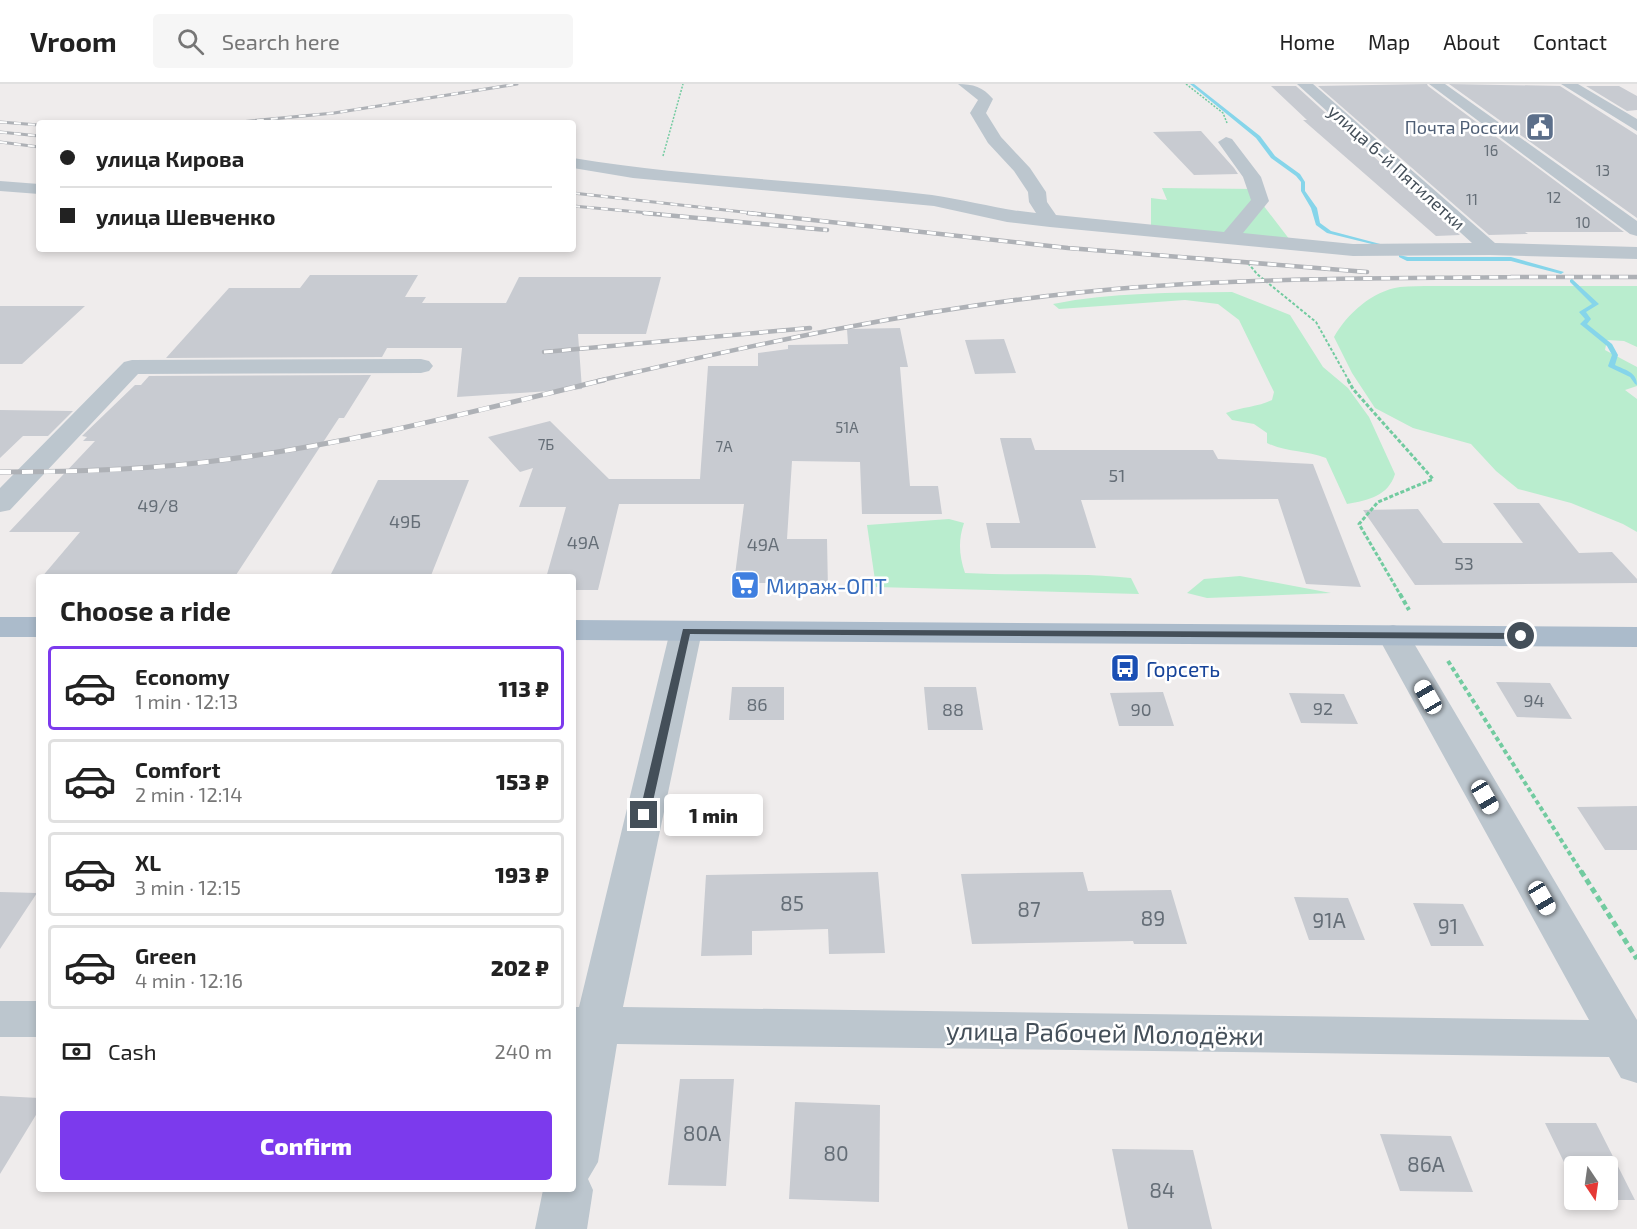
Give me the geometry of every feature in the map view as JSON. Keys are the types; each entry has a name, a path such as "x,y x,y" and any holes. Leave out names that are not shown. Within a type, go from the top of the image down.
{"main road":[{"path":"576,630 686,631 1398,619 1637,637"},
{"path":"0,627 36,627"}],"street":[{"path":"965,84 986,99 978,113 994,140 1021,168 1032,184 1037,192 1038,202 1050,220"},
{"name":"улица 6-й Пятилетки","path":"1304,84 1490,249"},
{"path":"1436,84 1637,230"},
{"path":"1568,84 1637,126"},
{"path":"1226,142 1252,177 1260,201 1230,238"},
{"path":"576,164 658,176 934,201 1007,216 1353,250 1490,249 1637,253"},
{"path":"0,186 36,189"},
{"path":"0,504 132,367 421,366"},
{"path":"1398,619 1632,1047"},
{"path":"576,1128 585,1026 686,631"},
{"path":"0,1019 36,1019"},
{"name":"улица Рабочей Молодёжи","path":"585,1026 1632,1047"},
{"path":"561,1229 568,1192"}],"path":[{"path":"658,176 683,84"},
{"path":"1186,84 1223,113 1232,136 1226,142"},
{"path":"1230,238 1257,274 1316,322 1353,388 1433,479 1378,502 1359,524 1398,619"},
{"path":"1460,677 1637,959"}],"green space":[{"path":"1162,188 1256,189 1260,201 1293,244 1151,231 1151,198 1167,200"},
{"path":"1637,286 1637,347 1624,341 1607,340 1605,350 1637,367 1637,386 1625,390 1637,399 1637,532 1571,503 1518,489 1496,471 1471,444 1413,428 1375,408 1352,373 1334,337 1353,312 1380,293 1400,287"},
{"path":"1232,292 1290,315 1323,367 1348,388 1369,417 1395,474 1383,492 1370,499 1347,504 1326,458 1267,443 1267,433 1254,424 1232,420 1226,413 1272,400 1274,392 1239,320 1218,304 1185,300 1059,309 1053,304 1120,295"},
{"path":"949,519 964,523 960,548 965,573 1131,578 1139,594 876,587 867,525"},
{"path":"1240,576 1331,593 1207,598 1187,593 1204,579"}],"building":[{"path":"1427,84 1624,232 1525,232 1528,234 1489,235 1318,86"},
{"path":"1449,84 1560,86 1637,135 1637,218"},
{"path":"1271,86 1296,86 1460,235 1436,236 1303,120 1307,120"},
{"path":"1586,86 1619,86 1637,96 1637,110 1627,111"},
{"path":"1201,131 1238,174 1194,175 1153,132"},
{"path":"310,275 418,275 405,297 426,297 422,303 506,303 519,277 661,277 646,334 578,334 582,389 457,397 462,348 387,348 382,357 166,358 229,288 300,288"},
{"path":"0,306 85,306 22,364 0,364"},
{"path":"900,328 908,367 900,367 910,486 938,486 942,514 862,514 860,462 792,461 787,539 827,539 828,591 789,590 789,583 734,583 744,504 619,504 598,590 576,590 576,574 547,574 566,507 519,507 533,468 520,472 488,437 550,421 609,479 700,479 708,366 758,366 758,353 788,349 788,345 848,344 847,329"},
{"path":"1004,339 1016,373 975,374 965,340"},
{"path":"371,375 344,418 339,418 237,574 44,574 80,532 9,532 95,441 83,441 87,437 82,436 135,385 141,385 149,376"},
{"path":"0,410 73,411 48,436 23,436 0,458"},
{"path":"1000,438 1031,438 1035,450 1213,450 1218,459 1313,464 1361,587 1306,584 1278,499 1081,500 1096,548 991,548 986,523 1020,523"},
{"path":"378,480 469,480 432,574 331,574"},
{"path":"1493,503 1539,503 1579,553 1612,552 1637,579 1637,583 1415,585 1363,510 1418,509 1443,543 1523,543"},
{"path":"1496,682 1550,683 1572,719 1517,717"},
{"path":"732,687 784,687 784,720 729,720"},
{"path":"924,687 976,687 983,730 928,730"},
{"path":"1163,692 1174,726 1119,726 1110,693"},
{"path":"1289,693 1344,694 1358,724 1301,723"},
{"path":"1637,806 1637,850 1605,850 1577,807"},
{"path":"878,872 885,953 829,954 828,929 752,931 752,955 701,956 706,875"},
{"path":"1083,872 1088,891 1171,890 1187,944 1134,944 1133,941 972,944 961,874"},
{"path":"0,892 36,893 36,895 0,949"},
{"path":"1294,897 1348,898 1365,940 1309,940"},
{"path":"1413,903 1463,904 1484,946 1431,946"},
{"path":"680,1079 734,1079 726,1186 668,1185"},
{"path":"0,1096 36,1098 36,1115 0,1174"},
{"path":"795,1102 880,1105 879,1202 789,1199"},
{"path":"1545,1123 1596,1123 1613,1156 1564,1156 1564,1162"},
{"path":"1380,1134 1451,1136 1473,1192 1400,1191"},
{"path":"1112,1149 1193,1150 1212,1229 1128,1229"},
{"path":"1618,1166 1635,1200 1618,1200"}],"waterway":[{"path":"1192,84 1258,137 1273,157 1298,175 1303,182 1303,191 1314,208 1318,224 1329,232 1382,246"},
{"path":"1401,256 1407,259 1511,259 1561,272"},
{"path":"1572,281 1596,304 1582,312 1588,319 1583,324 1610,345 1615,355 1611,366 1632,376 1637,383"}],"railway":[{"path":"260,120 334,113 517,84"},
{"path":"0,122 36,125"},
{"path":"0,132 36,136"},
{"path":"0,142 36,147"},
{"path":"576,193 761,214"},
{"path":"576,206 660,214"},
{"path":"644,213 827,230"},
{"path":"748,213 1068,248 1367,272"},
{"path":"1511,277 1517,277"},
{"path":"598,381 716,354 894,319 1074,293 1240,281 1517,277"},
{"path":"1517,277 1637,277"},
{"path":"544,352 810,328"},
{"path":"0,472 139,468 270,453 366,436 604,380"}],"place":[{"name":"Почта России","path":"1540,127"},
{"name":"Мираж-ОПТ","path":"745,585"},
{"name":"Горсеть","path":"1125,668"}],"route":[{"path":"644,815 686,631 1521,636"}]}
